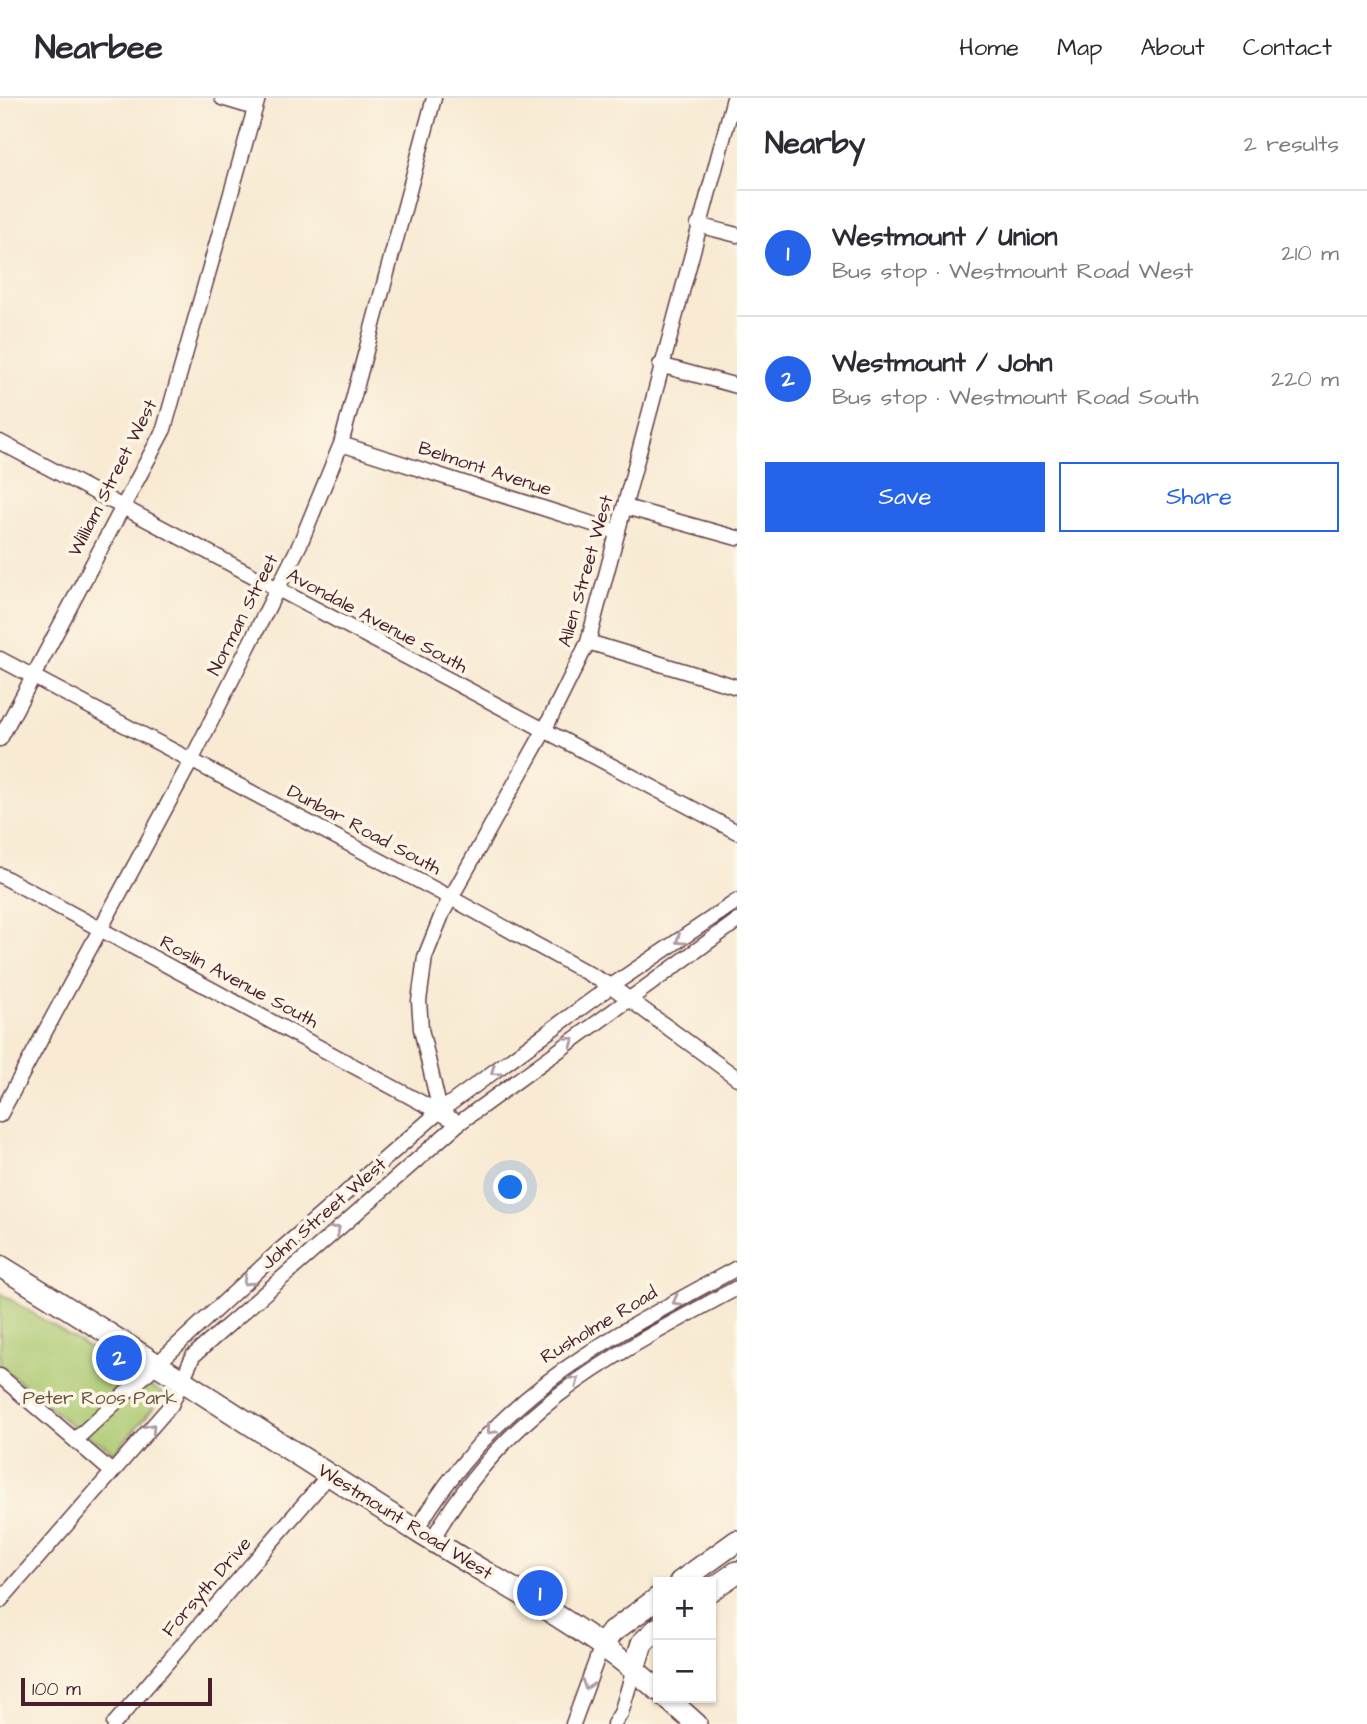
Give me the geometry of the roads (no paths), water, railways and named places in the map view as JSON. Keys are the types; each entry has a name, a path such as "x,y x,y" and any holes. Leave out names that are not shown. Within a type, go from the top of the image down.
{"main road":[{"name":"Westmount Road West","path":"0,1266 184,1379 424,1535 601,1645 653,1685"},
{"path":"687,1577 737,1541"},
{"path":"716,1587 737,1572"},
{"path":"601,1645 615,1628 653,1601"},
{"path":"634,1668 642,1643 653,1633"},
{"path":"673,1703 696,1724"}],"street":[{"path":"222,98 257,103"},
{"name":"Norman Street","path":"0,1115 191,761 278,589 341,444 434,98"},
{"name":"Allen Street West","path":"440,1111 421,1029 419,1001 431,935 544,731 588,642 660,365 734,98"},
{"name":"William Street West","path":"0,739 164,429 180,382 257,103"},
{"path":"698,225 737,235"},
{"path":"660,365 737,386"},
{"name":"Avondale Avenue South","path":"0,442 737,832"},
{"name":"Belmont Avenue","path":"341,444 618,532"},
{"path":"625,507 737,538"},
{"path":"588,642 737,687"},
{"name":"Dunbar Road South","path":"0,659 611,986 737,1078"},
{"name":"Roslin Avenue South","path":"0,875 459,1123"},
{"name":"John Street West","path":"75,1440 278,1252 440,1111 611,986 737,901"},
{"name":"John Street West","path":"0,1601 171,1405 193,1356 459,1123 626,998 737,920"},
{"name":"Rusholme Road","path":"424,1535 441,1490 492,1427 552,1375 600,1344 737,1268"},
{"name":"Rusholme Road","path":"424,1535 457,1500 505,1441 562,1391 607,1360 737,1288"},
{"path":"0,1376 112,1472"},
{"name":"Forsyth Drive","path":"114,1724 330,1475"},
{"path":"573,1724 601,1645"},
{"path":"614,1724 621,1713 634,1668"}],"place":[{"name":"Westmount / John","path":"119,1358"},
{"name":"Westmount / Union","path":"540,1593"}],"park label":[{"name":"Peter Roos Park","path":"100,1398"}]}
